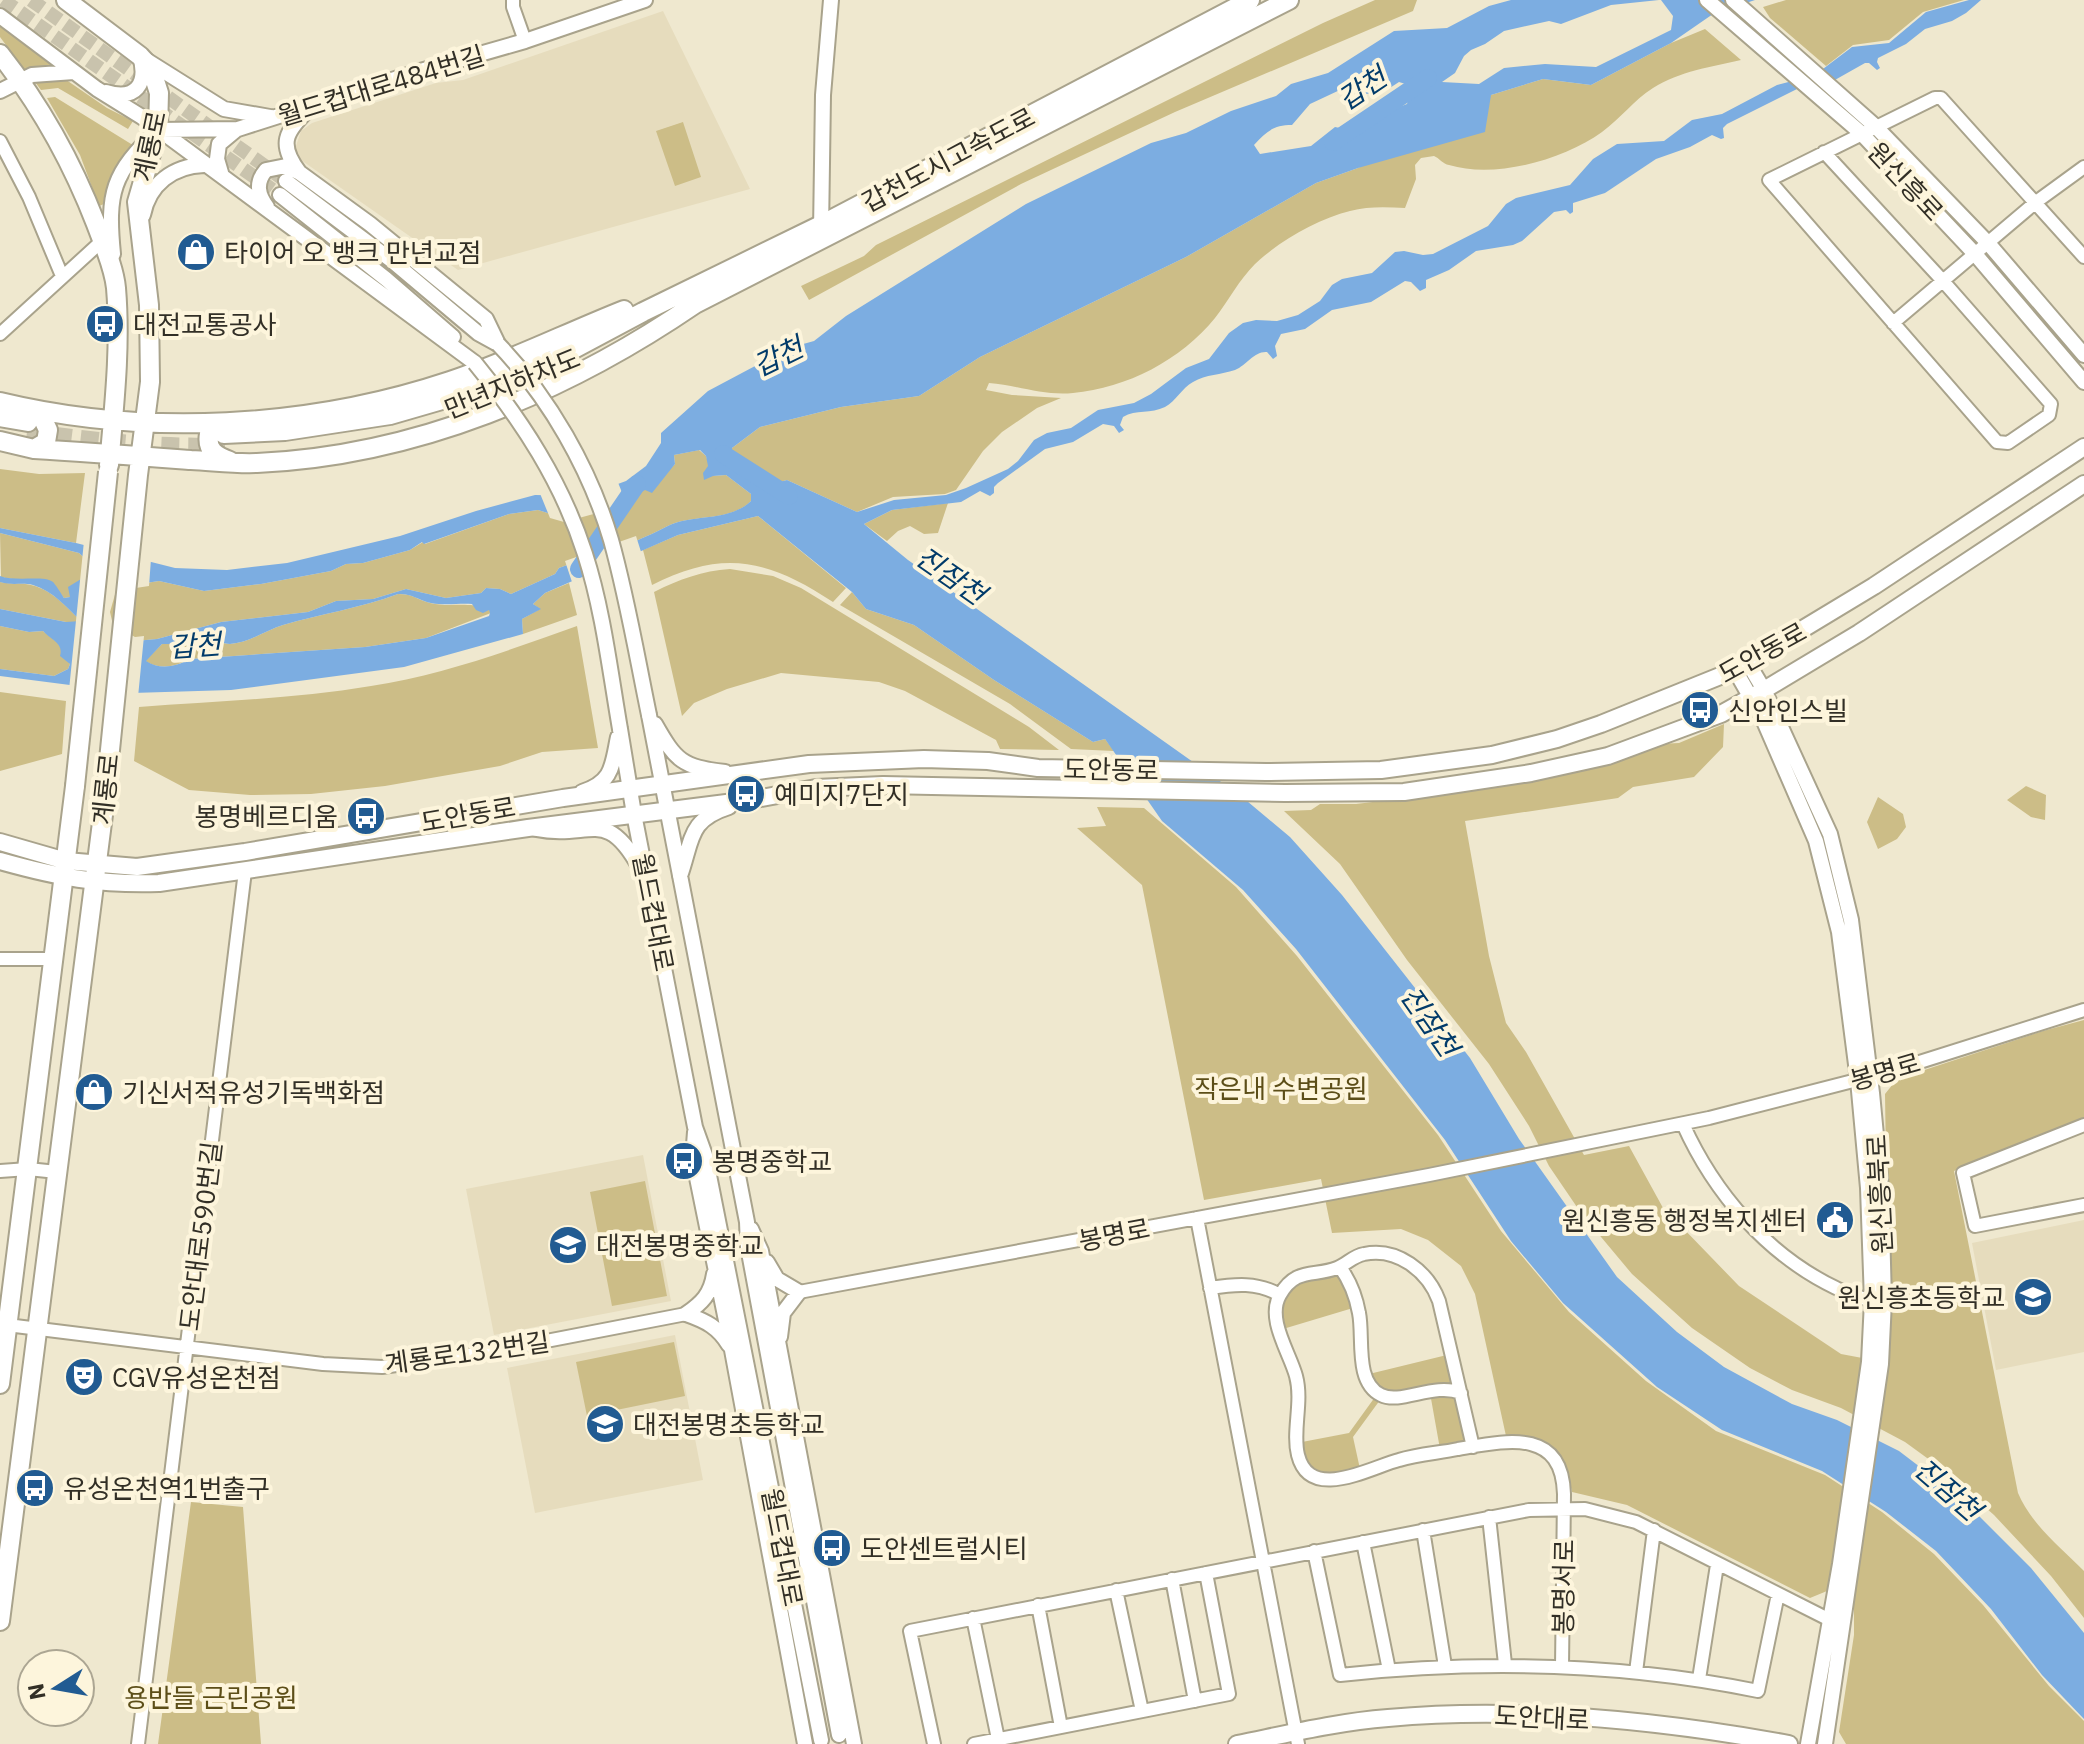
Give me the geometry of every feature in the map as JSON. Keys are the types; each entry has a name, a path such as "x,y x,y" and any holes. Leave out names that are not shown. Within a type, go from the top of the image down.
{"main road":[{"name":"계룡로","path":"0,1621 106,789 150,382 149,305 137,202 158,130 160,106 156,81 151,68 66,0"},
{"name":"갑천도시고속도로","path":"695,304 821,232 1250,0"},
{"name":"갑천도시고속도로","path":"643,312 821,232 1289,0"},
{"name":"계룡로","path":"0,54 21,80 56,136 78,180 116,284 117,345 109,463 75,786 0,1384"},
{"name":"만년지하차도","path":"228,442 278,443 345,434 467,405 557,367 673,311 695,304"},
{"name":"만년지하차도","path":"228,442 349,423 436,403 553,360 643,312"},
{"path":"0,402 30,428"},
{"path":"0,417 109,463 140,466 228,442"},
{"path":"0,441 30,428 113,419 146,421 228,442"},
{"path":"0,426 113,438 146,421"},
{"name":"도안동로","path":"65,870 95,873 167,864 563,798 809,764 865,760 988,761 1038,768 1266,772 1381,770 1526,747 1601,724 1742,666 1874,586 2084,447"},
{"name":"도안동로","path":"95,873 118,884 159,883 528,828 750,800 816,788 883,785 1285,793 1404,792 1531,773 1608,756 1721,714 1859,633 2084,484"},
{"path":"0,842 65,870"},
{"path":"0,861 65,870"},
{"name":"도안대로","path":"1237,1744 1297,1738 1386,1718 1499,1713 1658,1724 1789,1744"}],"street":[{"path":"513,0 525,41"},
{"name":"월드컵대로484번길","path":"158,130 238,129 525,41 645,0"},
{"path":"821,232 823,95 831,0"},
{"name":"원신흥로","path":"1707,0 1861,133 1975,254 2084,382"},
{"name":"원신흥로","path":"1733,0 1875,126 1988,243 2084,355"},
{"path":"0,16 475,363"},
{"path":"97,89 119,95 132,92 141,82 142,61 224,109 275,118"},
{"path":"0,91 46,72 74,72"},
{"path":"1824,152 2051,404 2049,415 2008,443 1997,442 1769,180 1875,126 1941,98 2084,257"},
{"path":"300,173 288,157 288,133 312,106"},
{"path":"222,176 217,159 219,144 238,129"},
{"path":"116,284 109,209 115,181 130,158 158,130"},
{"path":"0,141 29,197 62,276"},
{"path":"139,232 152,189 179,169 204,165"},
{"path":"270,211 258,187 262,174 266,170 286,166 300,173 370,224 486,319 498,344"},
{"path":"1893,323 2036,202 2084,167"},
{"name":"월드컵대로","path":"286,181 391,260 478,333 498,344 545,402 589,482 610,537 649,715 747,1222"},
{"name":"월드컵대로","path":"280,195 462,344 519,418 537,447 579,539 595,593 629,790 695,1127 705,1155 821,1740"},
{"path":"0,334 102,241"},
{"name":"원신흥북로","path":"1742,666 1758,693 1816,841 1839,932 1881,1188 1884,1301 1825,1744"},
{"path":"649,715 665,743 687,765 696,769 741,774"},
{"path":"563,798 591,789 608,777 620,729"},
{"path":"680,876 697,824 715,811 750,800"},
{"path":"528,828 556,833 595,829 612,832 628,847 647,881"},
{"name":"도안대로590번길","path":"138,1744 245,871"},
{"path":"0,959 54,959"},
{"name":"봉명로","path":"799,1292 1429,1175 1683,1124 1864,1078 2084,1010"},
{"name":"원신흥북로","path":"1864,1078 1872,1301 1870,1400"},
{"path":"1683,1124 1707,1170 1757,1232 1790,1259 1836,1288 1872,1301"},
{"path":"2084,1125 1963,1173 1975,1226 2084,1205"},
{"path":"695,1127 693,1158 805,1744"},
{"path":"0,1171 28,1169 57,1172"},
{"path":"1197,1218 1297,1738"},
{"path":"747,1222 777,1279 799,1292 783,1313 778,1349"},
{"path":"747,1222 748,1247 849,1739"},
{"path":"761,1251 849,1739"},
{"path":"1473,1447 1439,1301 1423,1275 1404,1261 1384,1253 1353,1257 1340,1267 1298,1276 1280,1295 1276,1320 1299,1390 1298,1455 1312,1475 1324,1480 1341,1479 1399,1459 1515,1441 1544,1450 1562,1470 1564,1508"},
{"path":"686,1314 703,1302 712,1288 714,1266"},
{"path":"1340,1267 1357,1302 1365,1373 1375,1391 1392,1398 1427,1390 1461,1393"},
{"path":"1210,1288 1252,1285 1266,1287 1280,1295"},
{"path":"686,1314 708,1322 721,1333 732,1350"},
{"name":"계룡로132번길","path":"7,1325 323,1364 382,1367 484,1353 686,1314"},
{"name":"봉명서로","path":"1562,1667 1564,1508"},
{"name":"봉명서로","path":"934,1744 910,1631 1529,1510 1564,1508 1612,1514 1654,1530 1717,1565 1830,1620"},
{"path":"1489,1517 1505,1664"},
{"name":"원신흥북로","path":"1808,1744 1830,1620 1852,1527"},
{"path":"1423,1530 1445,1666"},
{"path":"1636,1672 1654,1530"},
{"path":"1363,1542 1389,1670"},
{"path":"1314,1551 1340,1675 1505,1664 1636,1672 1699,1679 1758,1691 1778,1594"},
{"path":"1699,1679 1717,1565"},
{"path":"974,1744 1229,1694 1206,1573"},
{"path":"1172,1579 1195,1701"},
{"path":"1116,1590 1142,1711"},
{"path":"1038,1605 1061,1727"},
{"path":"973,1618 998,1739"}],"shaded area":[{"path":"663,11 750,189 458,270 301,160 295,149 301,131 312,123 436,83 463,80"},
{"name":"대전봉명중학교","path":"643,1155 671,1301 494,1335 466,1189"},
{"name":"원신흥초등학교","path":"2084,1220 2084,1352 1996,1370 1972,1243"},
{"name":"대전봉명초등학교","path":"675,1335 703,1480 535,1513 507,1368"}],"green space":[{"path":"1375,0 1417,0 1413,11 1175,112 1021,184 809,300 801,286 864,256 876,245"},
{"path":"1786,0 1964,0 1923,12 1889,40 1853,45 1826,66 1770,18 1763,7"},
{"path":"0,24 54,63 54,68 26,72 0,37"},
{"path":"1705,29 1741,60 1696,70 1663,82 1602,132 1549,158 1487,170 1449,165 1434,156 1421,158 1415,165 1416,179 1405,208 1350,211 1325,219 1287,239 1249,270 1201,333 1186,347 1152,369 1113,385 1073,393 1052,393 989,383 986,390 1061,398 1037,408 1002,432 983,451 956,490 945,494 893,497 857,512 787,480 761,487 732,456 732,448 760,427 841,407 919,396 980,357 1186,257 1316,183 1358,168 1491,95 1543,79 1591,85 1671,43"},
{"path":"62,77 107,108 133,121 128,129 58,88 41,90 35,82 36,78"},
{"path":"55,97 136,147 116,173 104,204 99,206 80,155 47,98"},
{"path":"683,122 701,177 675,186 656,131"},
{"path":"699,450 706,456 713,476 726,475 751,494 751,501 725,514 672,524 626,545 559,568 555,574 511,594 486,588 481,593 446,598 406,589 373,599 336,601 308,612 221,622 157,639 135,641 110,628 106,612 113,588 159,581 204,591 261,584 331,571 346,564 363,563 410,550 423,542 425,544 509,514 538,510 564,518 630,500 675,464 674,455"},
{"path":"0,469 39,474 85,473 76,543 0,528"},
{"path":"948,503 938,533 924,534 910,526 887,541 864,524 892,510"},
{"path":"758,516 846,588 833,602 787,576 745,564 701,566 652,585 643,550 678,535"},
{"path":"0,533 79,553 88,561 86,576 72,586 70,597 64,598 43,582 1,577"},
{"path":"730,569 773,576 801,588 1029,727 1059,750 1000,749 996,740 905,691 879,682 781,673 727,689 694,703 682,716 654,592 691,576"},
{"path":"0,582 39,587 59,600 82,622 66,622 0,609"},
{"path":"569,583 577,615 523,634 522,619 540,609 533,604 545,593"},
{"path":"852,592 866,609 914,625 1093,742 1105,739 1114,751 1071,749 1010,704 840,605"},
{"path":"398,594 438,604 480,607 489,609 491,613 426,638 365,647 190,659 168,666 156,666 145,661 162,644 208,640 237,643 283,625"},
{"path":"0,626 29,632 43,631 58,643 70,664 68,669 54,676 0,669"},
{"path":"577,626 598,748 542,752 500,766 385,786 311,794 250,795 189,790 134,761 139,707 313,694 397,681 476,661"},
{"path":"0,692 66,701 62,754 0,771"},
{"path":"1724,724 1723,747 1694,777 1633,787 1618,798 1465,821 1489,956 1506,1023 1526,1052 1584,1155 1629,1146 1668,1217 1680,1225 1739,1286 1841,1354 1889,1363 1885,1094 1897,1079 2084,1020 2084,1118 1954,1171 2018,1493 2038,1525 2084,1571 2084,1618 2051,1576 1994,1515 1938,1466 1905,1442 1841,1408 1792,1390 1750,1368 1692,1328 1632,1274 1581,1213 1549,1166 1529,1126 1489,1064 1407,960 1340,864 1284,811 1311,810 1320,804 1356,804 1456,792 1532,780 1659,744 1679,743"},
{"path":"2026,786 2046,795 2045,820 2031,817 2007,800"},
{"path":"1878,797 1903,814 1906,827 1897,839 1878,849 1867,822"},
{"name":"작은내 수변공원","path":"1097,807 1144,808 1236,887 1297,956 1438,1135 1501,1231 1569,1312 1646,1381 1716,1431 1825,1475 1882,1512 1934,1554 1983,1605 2049,1686 2084,1721 2084,1744 1846,1744 1839,1732 1854,1635 1854,1602 1827,1591 1810,1598 1627,1505 1572,1492 1566,1466 1552,1447 1506,1436 1475,1294 1461,1266 1428,1240 1401,1229 1332,1233 1321,1179 1204,1200 1142,885 1077,828 1106,826"},
{"path":"645,1181 667,1296 612,1306 590,1192"},
{"path":"1340,1270 1353,1308 1283,1329 1283,1301 1294,1285"},
{"path":"674,1342 685,1396 587,1416 576,1362"},
{"path":"1451,1354 1458,1390 1401,1395 1377,1389 1369,1374"},
{"path":"1430,1393 1459,1396 1470,1445 1440,1449"},
{"path":"1375,1397 1380,1400 1353,1437 1360,1469 1343,1475 1314,1472 1301,1454 1302,1442 1349,1433"},
{"name":"용반들 근린공원","path":"191,1502 243,1507 261,1744 158,1744"}],"water":[{"path":"1511,0 1659,0 1611,5 1561,24 1549,21 1504,31 1471,50 1455,73 1442,82 1479,84 1504,68 1545,64 1596,67 1671,30 1673,16 1661,0 1755,0 1713,14 1671,43 1591,85 1543,79 1491,95 1485,132 1316,183 1186,257 980,357 919,396 841,407 760,427 732,448 732,456 761,487 787,480 857,512 894,500 946,495 966,488 1008,469 1034,440 1047,433 1071,428 1098,410 1134,403 1151,394 1186,368 1209,359 1229,333 1243,323 1277,321 1298,315 1320,301 1332,285 1342,279 1372,273 1395,252 1433,254 1488,226 1506,204 1516,198 1570,185 1593,159 1617,144 1664,141 1692,120 1722,114 1777,85 1815,75 1852,47 1889,43 1926,12 1969,0 1981,0 1952,21 1925,29 1906,44 1878,58 1880,68 1877,70 1865,63 1826,85 1797,89 1727,124 1723,128 1724,138 1712,135 1656,159 1605,193 1573,203 1570,214 1566,210 1554,212 1522,241 1476,251 1449,270 1426,280 1426,288 1420,291 1411,282 1405,281 1371,302 1332,310 1305,329 1281,334 1275,346 1277,356 1273,359 1267,352 1262,352 1235,370 1198,379 1165,407 1123,417 1120,425 1124,430 1119,433 1114,426 1103,424 1073,442 1045,449 998,483 990,496 980,491 961,502 892,510 864,524 908,560 1241,796 1290,837 1342,895 1470,1058 1519,1139 1617,1277 1677,1332 1724,1367 1792,1404 1837,1420 1899,1451 1962,1499 2031,1568 2084,1633 2084,1719 2042,1675 1991,1609 1936,1551 1886,1512 1822,1471 1722,1430 1657,1387 1563,1303 1511,1241 1445,1140 1296,949 1243,890 1162,821 1105,739 1093,742 914,625 866,609 852,592 758,516 678,535 545,593 533,604 541,609 522,619 523,634 404,667 231,690 132,693 0,676 0,669 54,676 68,669 70,664 60,656 58,645 43,631 29,632 0,626 0,609 66,622 81,621 47,591 33,585 0,582 0,576 49,580 64,598 70,597 68,587 86,576 88,561 79,553 0,533 0,528 175,568 227,570 287,563 400,536 535,495 585,496 626,481 646,466 661,443 661,433 708,391 789,348 814,341 846,316 1026,204 1151,143 1186,133 1231,111 1276,96 1291,84 1328,73 1394,31 1447,28 1489,6","holes":["1374,74 1386,74 1363,94 1382,93 1399,82 1412,86 1407,104 1359,132 1335,127 1311,146 1260,154 1254,145 1270,130 1292,125 1310,104","700,450 706,456 708,466 703,473 704,480 726,475 751,494 751,501 725,514 672,524 626,545 559,568 555,574 511,594 486,588 481,593 446,598 406,589 373,599 336,601 308,612 221,622 157,639 135,641 110,628 106,612 113,588 159,581 204,591 261,584 331,571 346,564 363,563 410,550 422,542 424,544 509,514 538,510 564,518 630,499 645,490 652,493 675,464 674,455","403,594 436,604 472,604 476,610 483,613 489,610 490,613 489,616 426,638 365,647 190,659 168,666 157,666 146,661 162,644 208,640 237,643 283,625"]}],"pier":[{"path":"617,480 627,505 564,522 550,518 539,491 584,492"},
{"path":"636,536 642,555 573,585 565,561"},
{"path":"84,541 151,559 149,586 116,591 110,612 113,625 135,637 144,636 138,697 69,690"}],"waterway":[{"name":"갑천","path":"1333,142 1428,78"},
{"name":"진잠천","path":"723,454 789,496"},
{"name":"갑천","path":"579,569 637,484"}],"tunnel":[{"path":"3,0 280,195"},
{"path":"31,0 286,181"},
{"path":"27,432 151,445 225,446"}],"place":[{"name":"타이어 오 뱅크 만년교점","path":"196,252"},
{"name":"대전교통공사","path":"105,324"},
{"name":"신안인스빌","path":"1700,710"},
{"name":"예미지7단지","path":"746,794"},
{"name":"봉명베르디움","path":"366,816"},
{"name":"기신서적유성기독백화점","path":"94,1092"},
{"name":"봉명중학교","path":"684,1161"},
{"name":"원신흥동 행정복지센터","path":"1835,1220"},
{"name":"대전봉명중학교","path":"568,1245"},
{"name":"원신흥초등학교","path":"2033,1297"},
{"name":"CGV유성온천점","path":"84,1377"},
{"name":"대전봉명초등학교","path":"605,1424"},
{"name":"유성온천역1번출구","path":"35,1488"},
{"name":"도안센트럴시티","path":"832,1548"}]}
